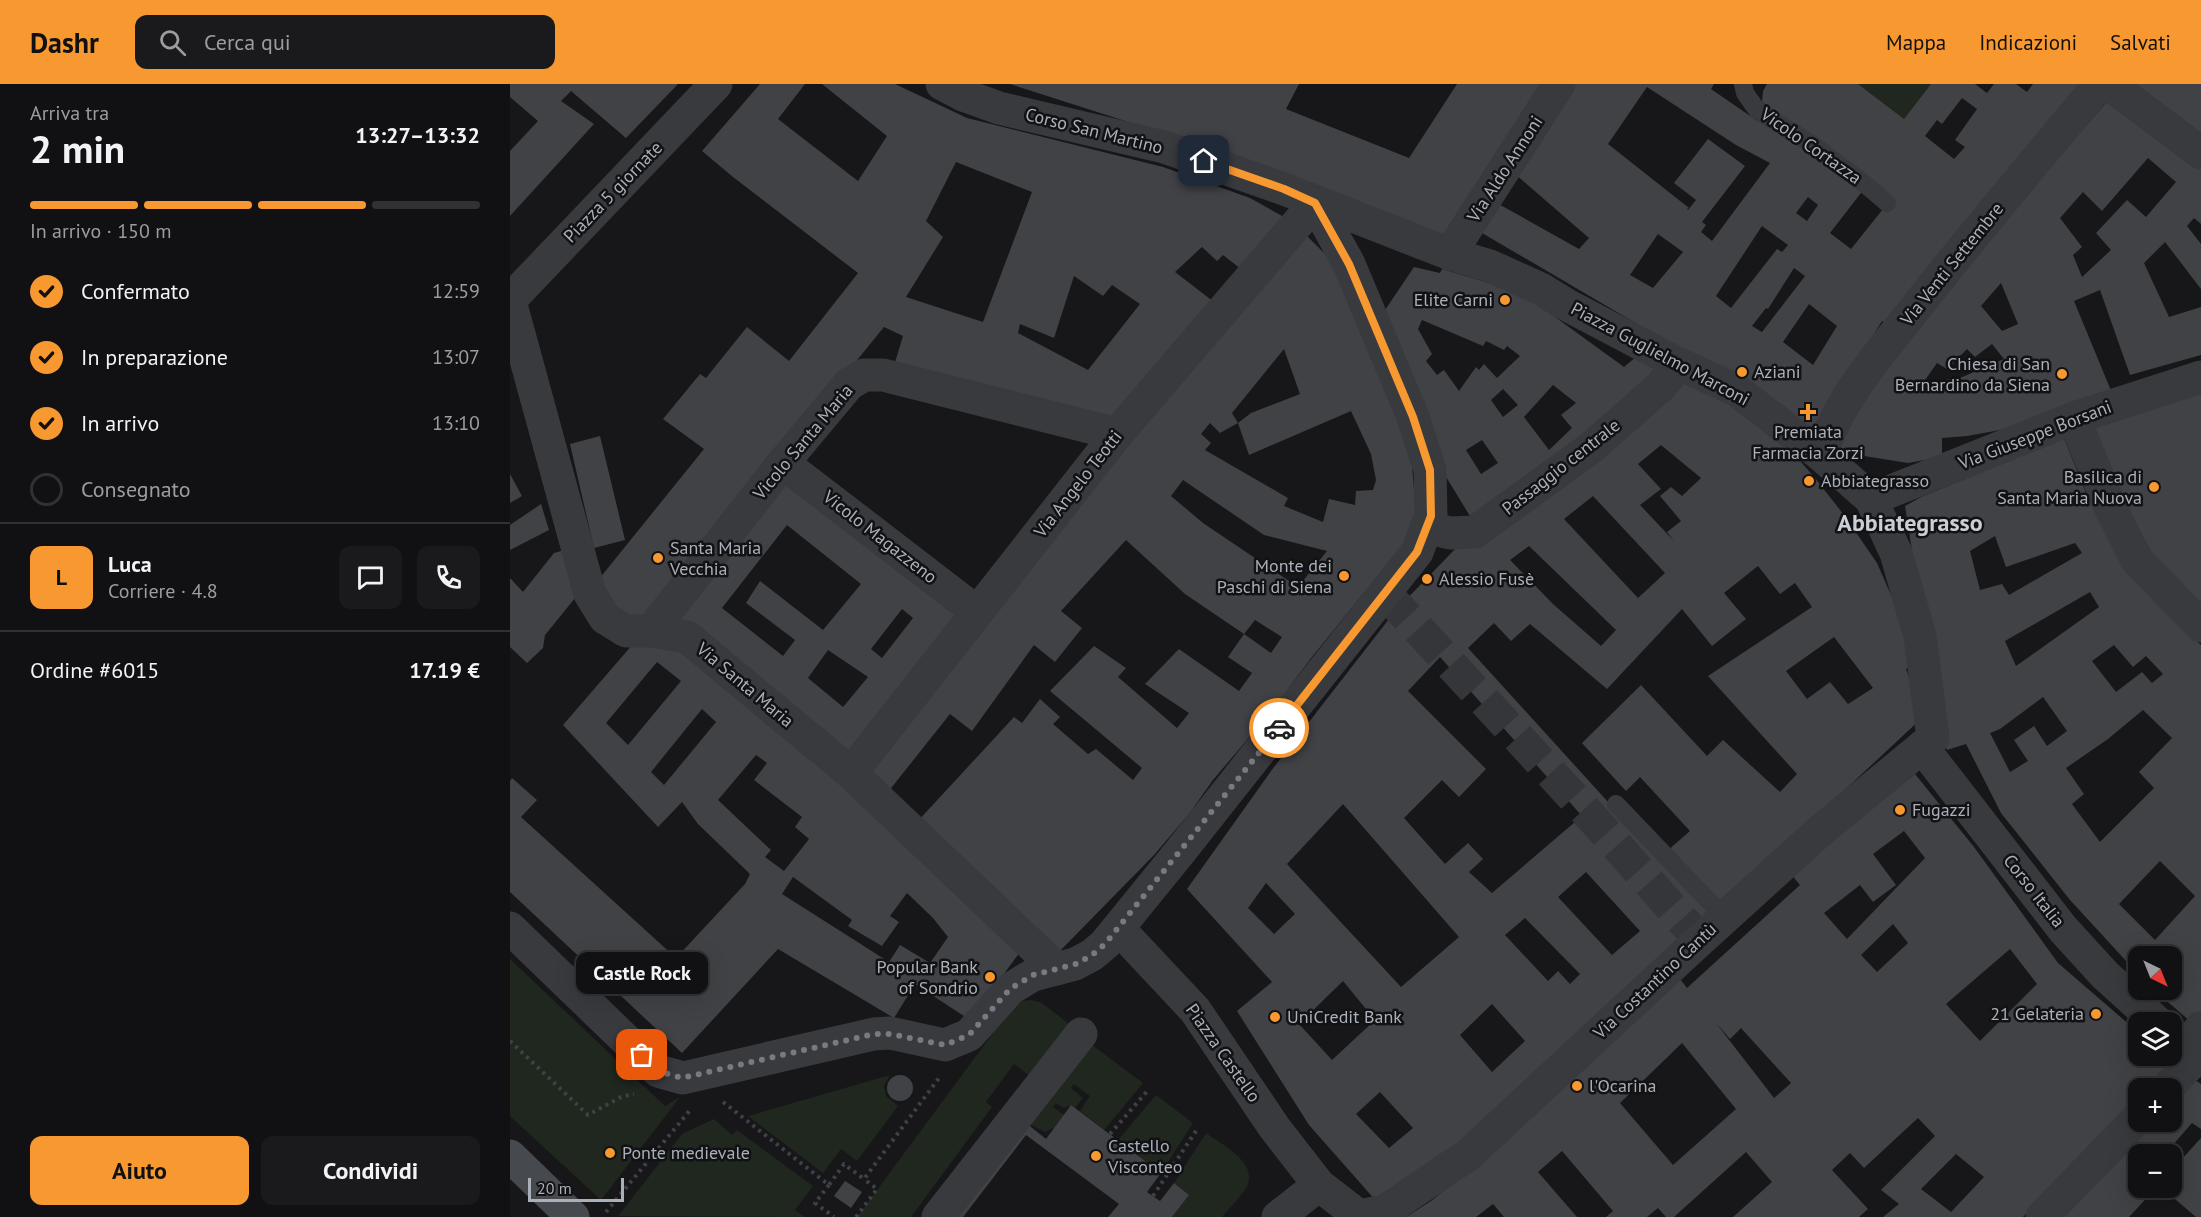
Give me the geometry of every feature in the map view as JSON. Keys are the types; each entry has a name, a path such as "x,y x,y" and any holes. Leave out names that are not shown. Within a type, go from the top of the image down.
{"street":[{"name":"Piazza 5 giornate","path":"510,300 716,84"},
{"name":"Corso San Martino","path":"942,84 963,95 999,108 1164,147 1284,189 1450,254"},
{"name":"Via Aldo Annoni","path":"1450,254 1559,84"},
{"name":"Via Venti Settembre","path":"1821,455 1826,437 1863,375 1948,254 2100,84"},
{"path":"2109,84 2201,153"},
{"name":"Via Angelo Teotti","path":"851,773 1117,434 1315,203"},
{"path":"510,928 658,1071 682,1078 874,1034 890,1034 945,1045 969,1035 1010,989 1045,972 1076,964 1092,955 1118,928 1398,577 1417,552 1431,516 1430,470 1413,417 1349,264 1315,203"},
{"name":"Piazza Guglielmo Marconi","path":"1450,254 1490,266 1541,289 1679,364 1736,390 1821,455 1871,499 1896,553 1920,636 1933,738 1922,747"},
{"name":"Via Santa Maria","path":"510,300 590,594 605,618 626,632 651,631 687,637 851,773 1045,972"},
{"name":"Passaggio centrale","path":"1426,527 1450,533 1475,532 1592,447 1661,386 1679,364"},
{"name":"Vicolo Santa Maria","path":"651,631 783,463 849,384 864,375 884,375 1117,434"},
{"name":"Via Giuseppe Borsani","path":"1871,499 2074,418 2201,376"},
{"path":"2074,418 2110,507 2137,560 2201,626"},
{"name":"Vicolo Magazzeno","path":"783,463 976,612"},
{"name":"Via Costantino Cantù","path":"1386,1211 1468,1155 1724,917 1819,832 1922,747"},
{"name":"Corso Italia","path":"1922,747 2064,929 2105,975 2146,1012"},
{"name":"Piazza Castello","path":"1118,928 1195,1010 1274,1127 1319,1185 1359,1216 1386,1211"},
{"path":"938,1217 1081,1034"},
{"path":"2172,1078 2191,1046"},
{"path":"2042,1217 2128,1128"},
{"path":"510,1156 588,1216"},
{"path":"1278,1217 1319,1185"}],"lane":[{"name":"Vicolo Cortazza","path":"1743,84 1745,93 1757,110 1813,145 1887,203"},
{"path":"1616,804 1724,917"}],"path":[{"path":"510,1041 588,1114 621,1097 640,1092"},
{"path":"864,1179 941,1074"},
{"path":"1110,1134 1149,1089"},
{"path":"720,1099 829,1185"},
{"path":"588,1216 694,1106"},
{"path":"1153,1196 1198,1128"},
{"path":"834,1217 815,1203 844,1164 877,1189 856,1217"}],"shaded area":[{"path":"1858,84 1931,84 1904,119"},
{"path":"510,959 665,1106 680,1097 601,1200 510,1116"},
{"path":"1031,1000 1042,1003 1073,1027 1034,1079 1014,1064 986,1102 992,1107 911,1217 857,1217 1013,1006 1022,1001"},
{"path":"1088,1042 1143,1083 1104,1130 1080,1111 1090,1096 1074,1084 1071,1088 1083,1098 1075,1108 1071,1105 1064,1108 1056,1103 1053,1107 1064,1115 1054,1128 1045,1132 1031,1125 1030,1127 1026,1123"},
{"path":"890,1075 884,1086 886,1096 898,1106 857,1161 841,1149 823,1173 748,1116"},
{"path":"1156,1095 1193,1123 1161,1173 1118,1140"},
{"path":"714,1119 732,1135 737,1130 813,1186 795,1210 805,1217 618,1216 682,1134"},
{"path":"1206,1133 1236,1154 1242,1161 1247,1168 1248,1184 1222,1217 1172,1217 1189,1195 1174,1183"}],"building":[{"path":"510,84 678,84 626,138 571,91 561,101 594,124 510,216 510,151 538,121 510,97"},
{"path":"760,84 805,84 778,119 858,181 887,136 822,84 895,84 967,118 1163,167 1250,198 1291,221 1246,273 1223,255 1217,261 1202,247 1175,272 1214,302 1115,422 893,369 903,336 884,327 645,621 630,620 601,596 599,579 704,449 663,419 700,374 706,378 747,327 789,361 858,273 702,151","holes":["956,162 1032,192 983,322 906,297 943,237 926,221","1074,276 1103,296 1112,285 1140,304 1088,370 1018,333 1020,324 1054,338"]},
{"path":"1010,84 1299,84 1286,109 1409,158 1457,84 1541,84 1442,242 1172,136"},
{"path":"1571,84 1714,84 1711,89 1756,120 1811,149 1864,189 1830,233 1851,249 1891,199 1881,187 1762,102 1763,91 1767,84 1858,84 1904,119 1931,84 1975,84 1987,93 1994,84 2016,84 2027,92 2033,84 2082,84 1884,322 1882,321 1813,433 1656,335 1482,233 1495,202 1579,249 1589,238 1515,174","holes":["1647,87 1736,145 1770,163 1712,241 1701,232 1706,225 1702,222 1745,166 1708,139 1674,183 1696,200 1688,210 1689,208 1608,144","1962,98 1977,109 1955,140 1965,147 1954,159 1925,136 1937,120 1942,124","1808,197 1818,205 1807,221 1796,213","1762,226 1788,245 1782,252 1777,249 1731,308 1716,296","1658,234 1683,252 1653,288 1630,275","1794,268 1805,276 1762,332 1752,326 1766,308 1768,309","1809,304 1837,326 1813,365 1783,342"]},
{"path":"2135,84 2201,84 2201,138"},
{"path":"2112,96 2201,167 2201,224 2194,218 2187,226 2201,244 2201,289 2165,242 2144,263 2169,317 2201,307 2201,355 2130,375 2100,290 2074,301 2112,393 2040,423 1967,436 1942,438 1942,457 1908,463 1839,452 1855,408 1985,240","holes":["2148,158 2176,182 2146,217 2127,200 2096,233 2111,250 2082,277 2073,255 2082,247 2060,218 2083,192 2102,211","2001,283 2018,324 2002,331 1981,306","1992,344 2004,359 1960,378 1923,383 1937,363 1947,369 1967,349 1975,357"]},
{"path":"1302,231 1339,268 1411,453 1416,514 1409,537 1269,714 1213,780 1189,814 1154,855 1057,954 917,822 1014,717 1022,723 1040,699 1060,717 1053,724 1088,754 1096,749 1133,780 1142,768 1050,691 1094,646 1126,668 1118,677 1177,728 1189,713 1145,684 1179,649 1239,691 1252,673 1228,657 1244,634 1185,594 1126,540 1061,611 1082,628 1055,662 1034,645 972,731 950,714 888,792 864,772 925,693","holes":["1284,349 1300,394 1251,413 1238,423 1232,413","1351,411 1371,454 1376,480 1373,490 1356,491 1355,505 1329,499 1323,522 1284,506 1288,498 1205,450 1211,443 1201,434 1210,423 1220,433 1238,423 1249,455","1183,480 1264,535 1327,551 1298,587 1203,523 1171,496","1255,620 1282,637 1271,653 1244,634"]},
{"path":"1414,267 1440,273 1442,269 1486,282 1533,301 1624,367 1637,356 1663,375 1476,526 1426,444 1377,322","holes":["1422,320 1483,346 1486,341 1504,350 1507,346 1520,356 1497,378 1484,364 1479,370 1476,367 1459,391 1444,370 1437,375 1426,361 1432,354 1418,329","1553,385 1576,403 1561,415 1572,428 1549,450 1524,417","1503,389 1518,405 1503,417 1491,400","1482,440 1498,463 1481,474 1466,450"]},
{"path":"1683,376 1738,407 1780,438 1844,515 1877,563 1920,661 1906,669 1924,716 1472,1138 1377,1202 1309,1125 1237,1011 1272,982 1187,889 1274,767 1396,610 1458,546","holes":["1661,445 1701,478 1682,496 1671,487 1660,496 1681,521 1667,532 1673,540 1640,505 1661,489 1638,464","1593,496 1665,573 1638,598 1564,519","1529,546 1616,630 1601,646 1553,604 1510,560","1758,566 1780,594 1795,583 1812,607 1708,676 1797,774 1780,792 1723,740 1707,756 1641,685 1582,743 1626,791 1640,777 1690,831 1659,858 1468,648 1494,623 1511,641 1530,624 1607,689 1682,609 1712,646 1746,619 1724,593","1834,637 1873,688 1848,704 1830,682 1807,699 1786,671","1440,657 1582,816 1492,893 1469,872 1483,859 1468,843 1445,864 1404,818 1442,780 1459,797 1486,769 1408,691","1343,804 1459,937 1401,987 1287,864","1586,872 1640,931 1612,955 1558,897","1266,883 1295,914 1274,934 1248,908","1525,918 1580,974 1570,984 1558,971 1548,981 1505,935","1343,981 1375,1020 1332,1060 1299,1024","1492,1004 1525,1041 1492,1072 1460,1035","1380,1092 1413,1128 1389,1148 1356,1114"]},
{"name":"Basilica di Santa Maria Nuova","path":"2201,393 2201,612 2148,562 2090,427"},
{"path":"600,436 625,540 594,548 570,444"},
{"path":"2064,438 2088,498 2158,605 2201,645 2201,1011 2191,1022 2166,1000 2182,1000 2182,946 2128,946 2128,963 2070,900 2001,813 1966,744 1947,750 1941,734 1905,506 1921,497","holes":["1995,536 2006,567 2075,543 2082,553 2009,595 2002,584 1980,590 1970,551","2090,592 2099,607 2016,666 2005,641","2114,645 2133,667 2146,656 2163,674 2152,683 2142,672 2116,692 2092,661","2043,697 2067,731 2047,746 2034,726 2014,740 2028,761 2010,772 1990,733 2000,729","2143,710 2172,738 2139,772 2154,788 2100,842 2072,804 2084,794 2066,768 2108,739","2160,861 2195,896 2155,940 2119,904"]},
{"path":"784,472 963,612 851,761 675,615","holes":["787,525 861,584 823,630 760,581 746,603 795,640 783,656 722,608","902,609 913,618 882,658 871,649","828,650 868,677 843,707 808,678"]},
{"path":"510,474 522,496 510,503"},
{"path":"541,504 549,530 510,550 510,525"},
{"path":"568,549 580,592 545,635 543,648 527,663 510,647 510,578 523,592 554,553"},
{"path":"662,640 705,662 1023,948 970,1020 915,984 894,1018 778,949 682,1053 510,892 510,781 512,778 537,800 521,817 676,958 745,884 750,874 698,824 682,802 658,827 563,725 633,644","holes":["657,662 681,681 628,745 606,723","702,709 716,722 664,785 651,772","756,755 767,763 754,780 802,817 795,827 809,839 784,871 765,857 771,850 718,800","793,877 852,920 848,926 882,946 899,922 890,916 907,893 933,918 948,937 930,963 900,945 889,962 782,894"]},
{"path":"1915,774 1974,847 2058,963 2128,1023 2128,1066 2172,1066 2161,1078 2128,1078 2128,1111 2023,1217 1883,1217 1899,1204 1881,1190 1935,1136 1918,1118 1864,1168 1850,1153 1832,1170 1868,1209 1859,1217 1733,1217 1772,1182 1746,1152 1674,1217 1666,1217 1658,1208 1647,1217 1606,1217 1613,1211 1562,1151 1538,1172 1577,1217 1504,1217 1493,1204 1476,1217 1406,1217 1431,1201 1490,1154 1677,975 1687,988 1800,885 1790,873","holes":["1904,831 1925,858 1847,939 1824,913 1860,885 1873,902 1896,885 1873,854","1893,924 1908,943 1877,972 1861,955","2010,949 2037,984 1980,1041 1946,1004","1716,1023 1730,1039 1741,1028 1791,1083 1774,1098","1682,1043 1736,1109 1673,1165 1620,1103","1956,1154 1984,1177 1951,1212 1921,1189"]},
{"path":"900,1075 909,1079 913,1088 909,1097 900,1101 891,1097 887,1088 891,1079"},
{"path":"2191,1077 2201,1084 2201,1129 2192,1123 2174,1144 2128,1144 2128,1198 2147,1198 2129,1217 2058,1217 2139,1132 2182,1132 2182,1087"},
{"name":"Castello Visconteo","path":"1071,1105 1161,1173 1147,1192 1160,1201 1174,1183 1189,1195 1172,1217 1108,1217 1119,1204 1026,1135 963,1217 955,1217 1026,1123 1046,1139"},
{"path":"2201,1138 2201,1217 2196,1217 2174,1198 2182,1198 2182,1159"},
{"path":"845,1181 862,1192 851,1208 834,1196"}],"tunnel":[{"path":"1385,593 1596,822 1700,940"}],"way so far":[{"path":"642,1055 658,1071 682,1078 874,1034 890,1034 945,1045 969,1035 1010,989 1033,975 1076,964 1105,944 1279,728"}],"place":[{"name":"Elite Carni","path":"1505,300"},
{"name":"Aziani","path":"1742,372"},
{"name":"Chiesa di San Bernardino da Siena","path":"2062,374"},
{"name":"Premiata Farmacia Zorzi","path":"1808,412"},
{"name":"Abbiategrasso","path":"1809,481"},
{"name":"Basilica di Santa Maria Nuova","path":"2154,487"},
{"name":"Santa Maria Vecchia","path":"658,558"},
{"name":"Monte dei Paschi di Siena","path":"1344,576"},
{"name":"Alessio Fusè","path":"1427,579"},
{"name":"Fugazzi","path":"1900,810"},
{"name":"Popular Bank of Sondrio","path":"990,977"},
{"name":"21 Gelateria","path":"2096,1014"},
{"name":"UniCredit Bank","path":"1275,1017"},
{"name":"Castle Rock","path":"642,1055"},
{"name":"l'Ocarina","path":"1577,1086"},
{"name":"Ponte medievale","path":"610,1153"},
{"name":"Castello Visconteo","path":"1096,1156"}],"district":[{"name":"Abbiategrasso","path":"1910,523"}],"route":[{"path":"1204,161 1284,189 1315,203 1349,264 1413,417 1430,470 1431,516 1417,552 1279,728"}]}
